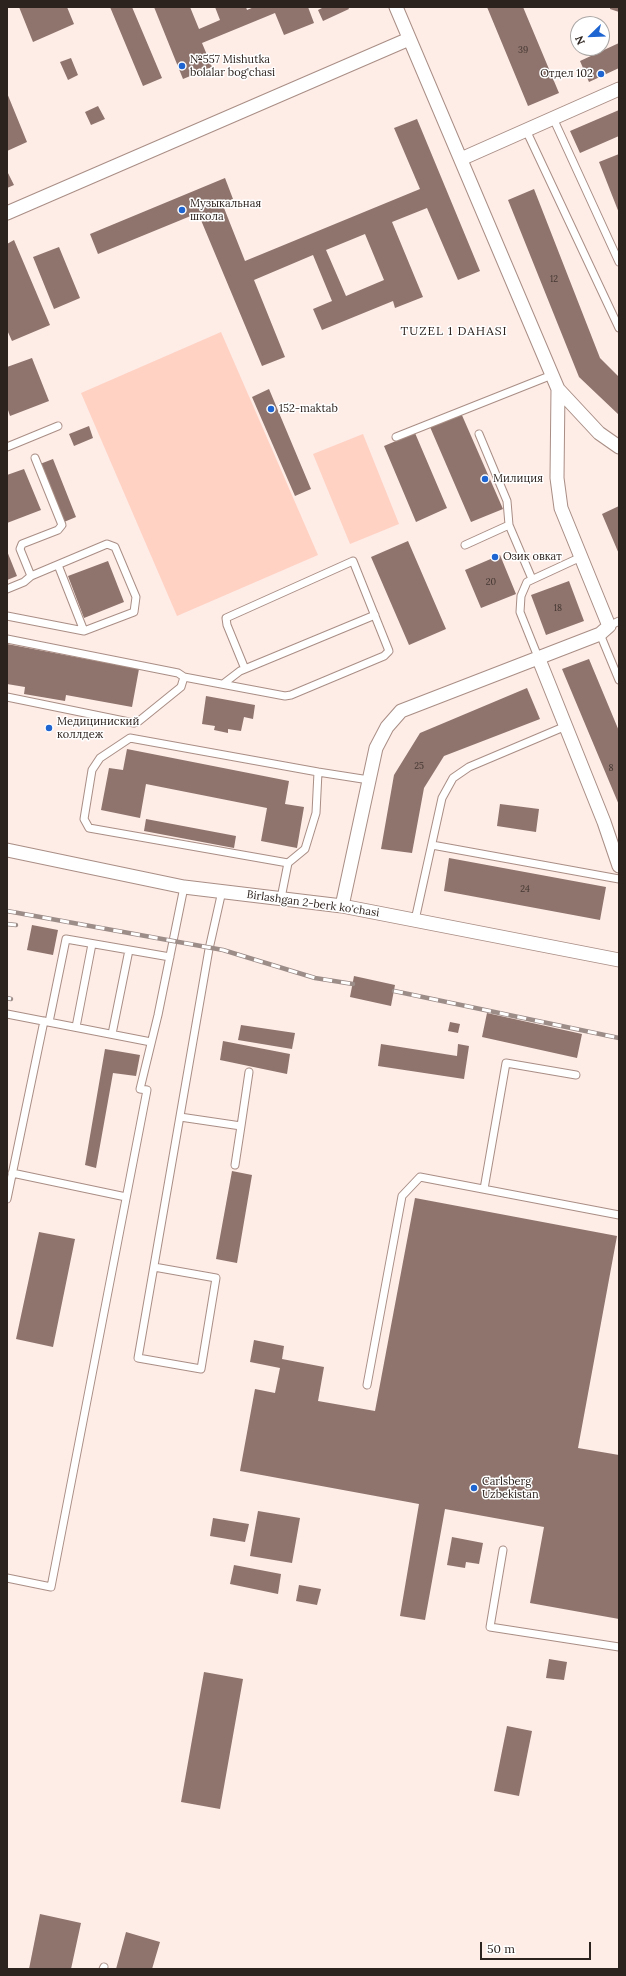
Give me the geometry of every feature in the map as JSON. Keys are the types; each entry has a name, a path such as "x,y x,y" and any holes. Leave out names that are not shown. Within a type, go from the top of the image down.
{"street":[{"path":"398,8 409,39 558,389 599,433 619,448"},
{"path":"7,213 409,39"},
{"path":"461,159 619,89"},
{"path":"342,906 376,748 386,727 401,711 538,657 609,627 561,508 557,478 558,389"},
{"path":"538,657 604,822 619,866"},
{"name":"Birlashgan 2-berk ko'chasi","path":"7,850 184,887 342,906 619,960"}],"lane":[{"path":"553,118 619,262"},
{"path":"526,130 619,328"},
{"path":"396,437 552,375"},
{"path":"7,447 58,426"},
{"path":"479,434 506,501 509,525 532,579"},
{"path":"31,576 20,549 22,544 58,530 62,525 35,458"},
{"path":"465,545 509,525"},
{"path":"7,589 24,582 31,576 107,544 115,547 136,598 134,612 84,631 7,616"},
{"path":"538,657 520,612 521,596 527,582 581,557"},
{"path":"7,639 178,673 184,676 223,684 291,695 384,656 389,651 353,562 226,618 227,625 245,668"},
{"path":"58,565 84,631"},
{"path":"223,684 245,668 375,615"},
{"path":"609,627 619,680"},
{"path":"7,697 134,723 139,721 182,687 184,676"},
{"path":"415,920 442,798 453,778 469,767 566,726"},
{"path":"288,863 89,828 84,819 92,770 100,758 130,738 369,780"},
{"path":"281,898 288,863 306,849 316,813 318,772"},
{"path":"432,845 619,879"},
{"path":"7,1578 51,1587 147,1090 140,1089 170,958 184,887"},
{"path":"154,1267 216,1278 201,1369 138,1358 209,949 222,891"},
{"path":"7,1199 66,939 170,958"},
{"path":"76,1027 92,944"},
{"path":"112,1034 129,950"},
{"path":"7,1014 151,1042"},
{"path":"484,1189 506,1063 576,1075"},
{"path":"234,1165 249,1072"},
{"path":"180,1117 241,1126"},
{"path":"12,1173 126,1197"},
{"path":"367,1385 402,1196 420,1177 619,1215"},
{"path":"503,1550 490,1627 619,1647"}],"shaded area":[{"path":"221,332 318,555 177,616 81,393"},
{"path":"363,434 399,524 350,544 313,454"}],"building":[{"path":"19,7 67,7 74,24 33,42"},
{"path":"110,7 132,7 162,78 143,86"},
{"path":"154,7 190,7 199,29 220,20 215,7 246,7 247,10 254,7 308,7 314,23 284,35 275,13 202,43 212,67 183,79"},
{"path":"324,7 348,7 349,9 323,21 318,10"},
{"path":"487,7 523,7 559,93 528,106"},
{"path":"610,7 619,7 619,12 610,9"},
{"path":"619,43 619,68 589,82 580,61 591,56 610,56 610,47"},
{"path":"71,58 78,75 68,80 60,62"},
{"path":"7,93 27,142 7,151"},
{"path":"98,106 105,119 91,125 85,112"},
{"path":"619,110 619,136 580,153 570,131"},
{"path":"417,119 480,271 458,280 427,208 392,222 423,297 395,308 393,301 322,330 313,309 332,301 313,255 254,280 285,357 262,366 198,213 98,254 90,234 225,178 233,199 222,203 245,261 420,189 394,128","holes":["365,234 384,280 346,296 326,250"]},
{"path":"619,154 619,213 599,162"},
{"path":"7,171 14,185 7,188"},
{"path":"534,189 600,358 619,377 619,415 579,377 508,200"},
{"path":"14,240 50,325 12,341 7,330 7,244"},
{"path":"59,247 80,298 54,309 33,257"},
{"path":"32,358 49,401 10,416 7,407 7,367"},
{"path":"269,389 311,489 295,496 252,397"},
{"path":"461,413 503,509 471,522 430,427"},
{"path":"89,426 93,438 74,446 69,434"},
{"path":"415,433 447,508 416,522 384,446"},
{"path":"53,459 76,517 64,522 40,464"},
{"path":"24,469 41,510 7,523 7,475"},
{"path":"619,506 619,554 602,514"},
{"path":"408,541 446,629 409,645 371,557"},
{"path":"7,551 17,576 7,580"},
{"path":"500,555 516,594 481,608 465,570"},
{"path":"108,561 124,602 84,618 68,576"},
{"path":"569,581 584,621 546,635 531,595"},
{"path":"7,644 139,669 132,707 66,695 65,701 24,694 25,687 7,684"},
{"path":"589,659 619,731 619,805 562,669"},
{"path":"527,688 540,719 444,756 424,788 412,853 381,849 394,775 420,733"},
{"path":"206,696 255,705 253,719 244,717 241,731 228,729 228,733 214,730 215,726 202,724"},
{"path":"127,749 289,781 285,804 304,807 297,848 261,841 267,808 146,784 140,818 101,810 109,768 123,770"},
{"path":"500,804 539,809 536,832 497,826"},
{"path":"146,819 236,836 234,848 144,831"},
{"path":"449,858 606,887 600,920 444,891"},
{"path":"32,925 58,930 53,955 27,950"},
{"path":"354,976 395,985 391,1006 350,997"},
{"path":"487,1013 582,1034 577,1058 482,1037"},
{"path":"450,1022 460,1024 458,1033 448,1031"},
{"path":"241,1025 295,1033 292,1049 238,1040"},
{"path":"223,1041 290,1054 287,1074 220,1060"},
{"path":"381,1044 457,1056 458,1044 469,1046 464,1079 378,1066"},
{"path":"105,1049 140,1055 136,1076 113,1073 96,1168 85,1165"},
{"path":"232,1171 252,1175 237,1263 216,1259"},
{"path":"415,1198 617,1236 578,1448 619,1455 619,1619 530,1603 544,1527 445,1509 425,1620 400,1616 419,1504 240,1471 255,1389 275,1393 280,1368 250,1362 254,1340 284,1346 282,1359 324,1367 318,1401 375,1411"},
{"path":"39,1232 75,1239 53,1347 16,1339"},
{"path":"258,1511 300,1518 292,1563 250,1556"},
{"path":"213,1518 249,1524 245,1542 210,1536"},
{"path":"452,1537 483,1543 479,1564 466,1562 465,1568 447,1565"},
{"path":"234,1565 281,1574 278,1594 230,1584"},
{"path":"299,1585 321,1589 317,1605 296,1601"},
{"path":"549,1659 567,1662 564,1680 546,1678"},
{"path":"204,1672 243,1679 220,1809 181,1802"},
{"path":"507,1726 532,1731 519,1796 494,1791"},
{"path":"40,1914 81,1923 71,1969 29,1969"},
{"path":"126,1932 160,1942 152,1969 116,1969"}],"railway":[{"path":"7,911 223,950 315,978 353,984"},
{"path":"7,924 16,925"},
{"path":"394,991 619,1038"},
{"path":"7,998 11,999"}],"place":[{"name":"№557 Mishutka bolalar bog'chasi","path":"182,66"},
{"name":"Отдел 102","path":"601,74"},
{"name":"Музыкальная школа","path":"182,210"},
{"name":"152-maktab","path":"271,409"},
{"name":"Милиция","path":"485,479"},
{"name":"Озик овкат","path":"495,557"},
{"name":"Медициниский коллдеж","path":"49,728"},
{"name":"Carlsberg Uzbekistan","path":"474,1488"}],"district":[{"name":"TUZEL 1 DAHASI","path":"454,332"}]}
